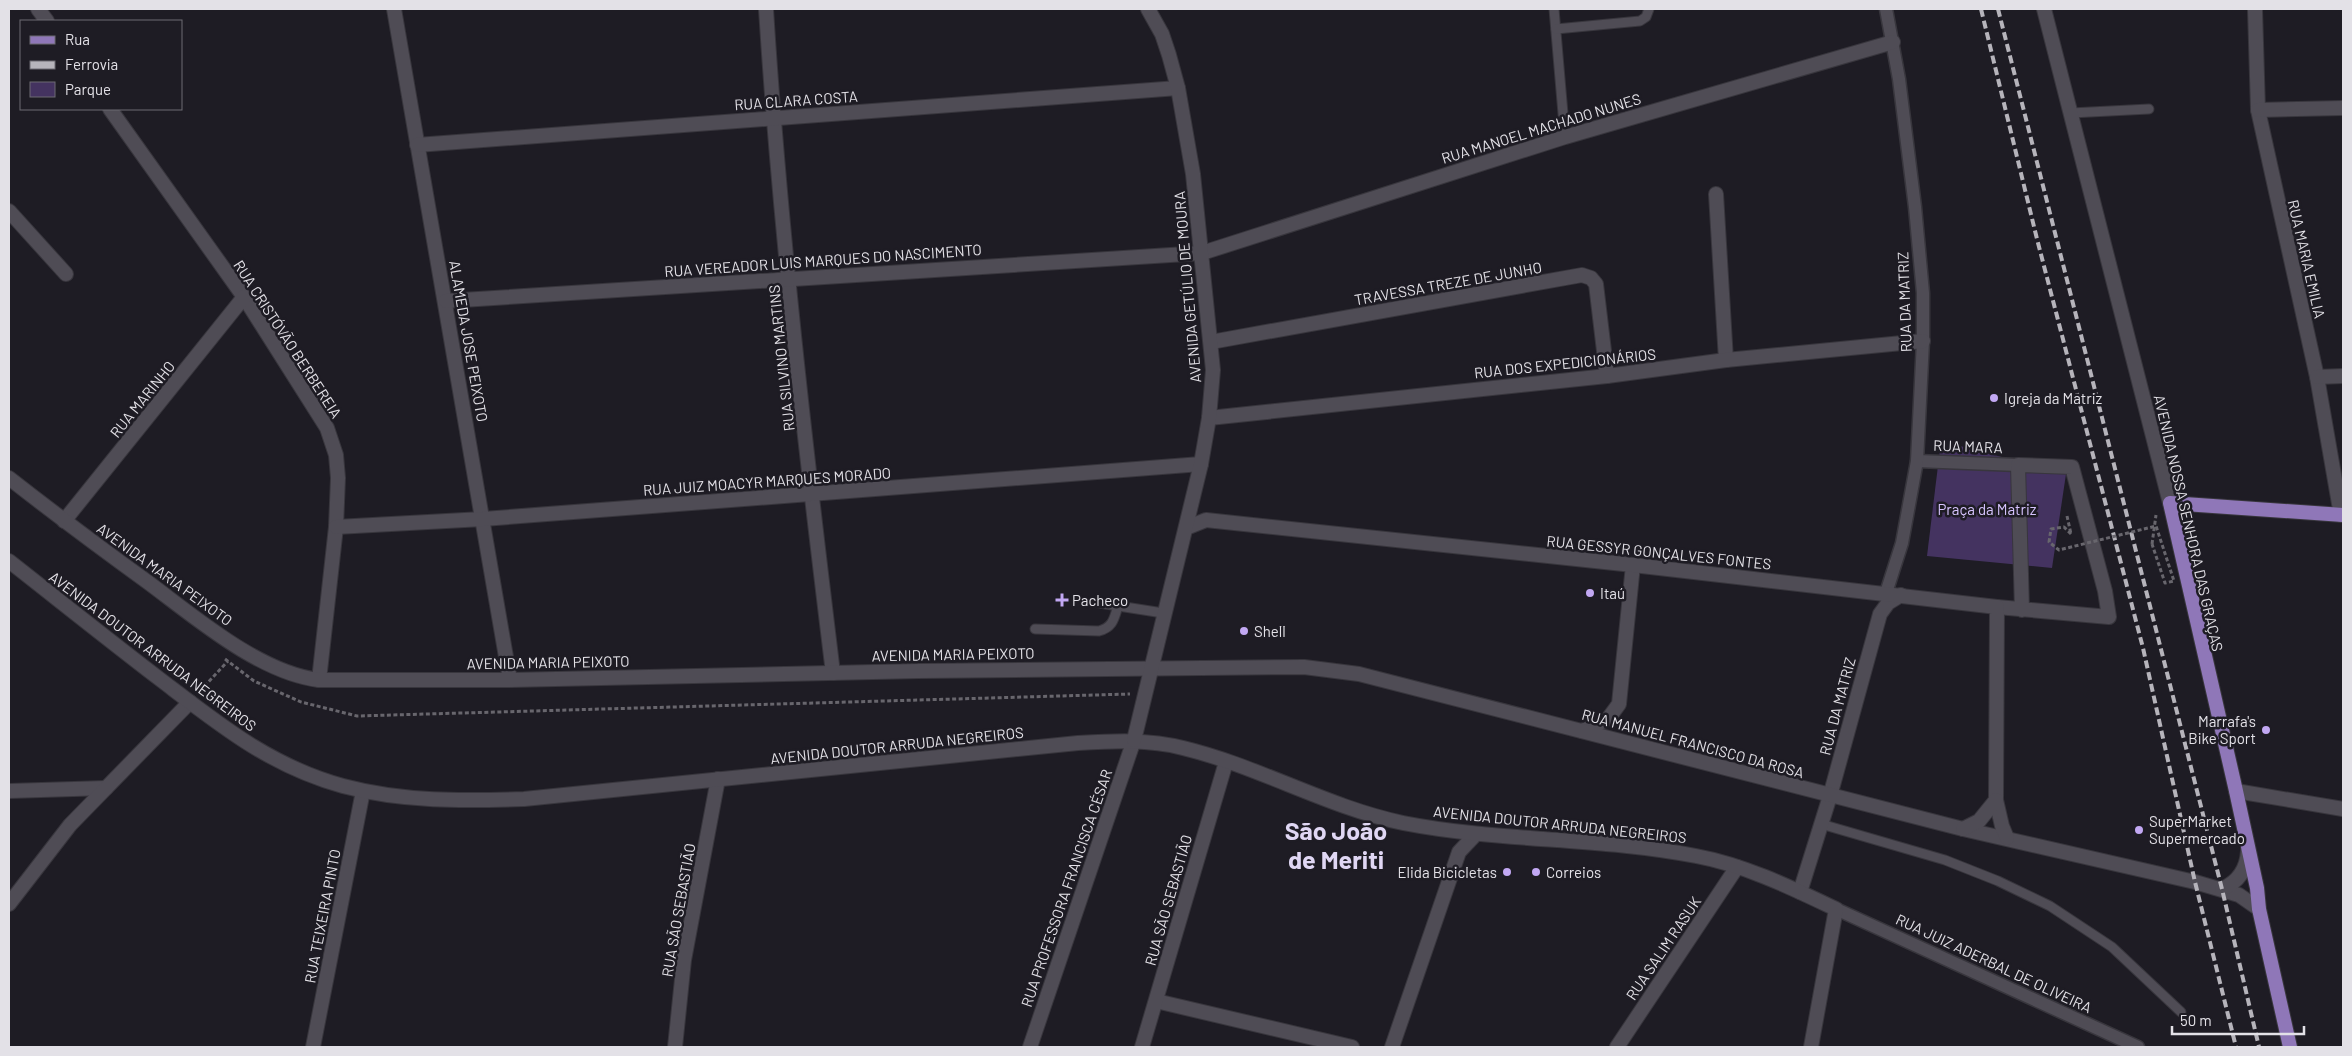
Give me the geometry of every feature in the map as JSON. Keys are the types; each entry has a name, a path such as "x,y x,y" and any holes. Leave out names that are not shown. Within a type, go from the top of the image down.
{"main road":[{"path":"2170,502 2342,515"},
{"name":"AVENIDA NOSSA SENHORA DAS GRAÇAS","path":"2170,502 2236,791 2259,909 2290,1047"}],"street":[{"path":"38,9 46,20"},
{"name":"ALAMEDA JOSE PEIXOTO","path":"394,9 510,680"},
{"name":"RUA SILVINO MARTINS","path":"766,9 773,118 788,278 811,495 833,673"},
{"name":"AVENIDA GETÚLIO DE MOURA","path":"1134,740 1163,613 1201,464 1210,418 1212,378 1211,342 1193,174 1178,88 1162,34 1148,9"},
{"name":"RUA DA MATRIZ","path":"1886,9 1893,42 1916,217 1923,293 1923,341 1917,461 1902,543 1886,593"},
{"name":"AVENIDA NOSSA SENHORA DAS GRAÇAS","path":"2044,9 2170,502"},
{"name":"RUA MARIA EMILIA","path":"2255,9 2258,110 2317,377 2342,515"},
{"name":"RUA MANOEL MACHADO NUNES","path":"1202,253 1565,137 1893,42"},
{"name":"RUA CLARA COSTA","path":"417,145 1178,88"},
{"path":"2258,110 2343,108"},
{"name":"RUA CRISTÓVÃO BERBEREIA","path":"111,110 244,298 327,428 336,455 338,478 336,527 319,680"},
{"path":"1716,194 1726,360"},
{"path":"9,211 66,274"},
{"name":"RUA VEREADOR LUIS MARQUES DO NASCIMENTO","path":"446,301 1202,253"},
{"name":"TRAVESSA TREZE DE JUNHO","path":"1211,342 1582,275 1591,278 1596,284 1608,376"},
{"name":"RUA MARINHO","path":"64,521 244,298"},
{"name":"RUA DOS EXPEDICIONÁRIOS","path":"1210,418 1608,376 1726,360 1923,341"},
{"path":"2317,377 2343,376"},
{"name":"RUA MARA","path":"1917,461 2018,465"},
{"name":"RUA JUIZ MOACYR MARQUES MORADO","path":"336,527 483,519 1201,464"},
{"path":"2018,465 2022,610"},
{"name":"RUA GESSYR GONÇALVES FONTES","path":"1186,528 1206,520 1633,565 2022,610 2109,617 2105,591 2072,467 2018,465"},
{"name":"AVENIDA MARIA PEIXOTO","path":"9,478 188,612 240,647 283,671 319,680 510,680 1151,668"},
{"path":"1192,503 1206,520"},
{"name":"AVENIDA DOUTOR ARRUDA NEGREIROS","path":"9,561 190,702 255,749 310,774 363,791 420,800 524,799 1078,743 1134,740 1183,748 1362,812 1402,823 1476,834 1612,843 1698,856 1737,867 1800,892 1836,909"},
{"path":"1582,731 1608,719 1619,704 1633,565"},
{"name":"RUA DA MATRIZ","path":"1800,892 1830,796 1880,614 1888,603 1901,595"},
{"path":"1997,607 1996,800 1998,814 2007,838"},
{"name":"RUA MANUEL FRANCISCO DA ROSA","path":"1151,668 1304,667 1359,674 1830,796 2222,889 2249,900 2259,909"},
{"path":"9,904 70,825 190,702"},
{"name":"RUA PROFESSORA FRANCISCA CÉSAR","path":"1030,1047 1134,740"},
{"name":"RUA SÃO SEBASTIÃO","path":"1142,1047 1226,762"},
{"name":"RUA SÃO SEBASTIÃO","path":"674,1047 684,960 718,779"},
{"path":"9,791 106,788"},
{"name":"RUA TEIXEIRA PINTO","path":"313,1047 363,791"},
{"path":"2236,791 2343,808"},
{"path":"1963,829 1979,821 1996,800"},
{"path":"1452,831 1459,852"},
{"path":"1392,1047 1459,852 1476,834"},
{"path":"2222,889 2235,881 2244,869 2248,851"},
{"name":"RUA SALIM RASUK","path":"1617,1047 1737,867"},
{"path":"1810,1047 1836,909"},
{"name":"RUA JUIZ ADERBAL DE OLIVEIRA","path":"1836,909 2138,1047"},
{"path":"1156,1001 1352,1047"}],"lane":[{"path":"1554,9 1565,137"},
{"path":"1556,29 1640,21 1646,16 1648,9"},
{"path":"2071,114 2149,109"},
{"path":"1093,602 1163,613"},
{"path":"1035,628 1100,631 1107,629 1114,622 1118,606"},
{"path":"1821,824 1946,860 1998,881 2050,906 2112,947 2181,1012"}],"path":[{"path":"2071,534 2064,526 2050,529 2049,542 2060,550 2156,526 2174,581 2165,583 2152,544"},
{"path":"190,702 240,647"}],"green space":[{"name":"Praça da Matriz","path":"1941,441 2066,474 2052,568 1927,556"}],"railway":[{"path":"1981,9 2037,239 2143,648 2195,882 2236,1047"},
{"path":"1998,9 2222,889 2259,1047"}],"place":[{"name":"Igreja da Matriz","path":"1994,398"},
{"name":"Itaú","path":"1590,593"},
{"name":"Pacheco","path":"1062,600"},
{"name":"Shell","path":"1244,631"},
{"name":"Marrafa's Bike Sport","path":"2266,730"},
{"name":"SuperMarket Supermercado","path":"2139,830"},
{"name":"Elida Bicicletas","path":"1507,872"},
{"name":"Correios","path":"1536,872"}],"district":[{"name":"São João de Meriti","path":"1336,844"}]}
